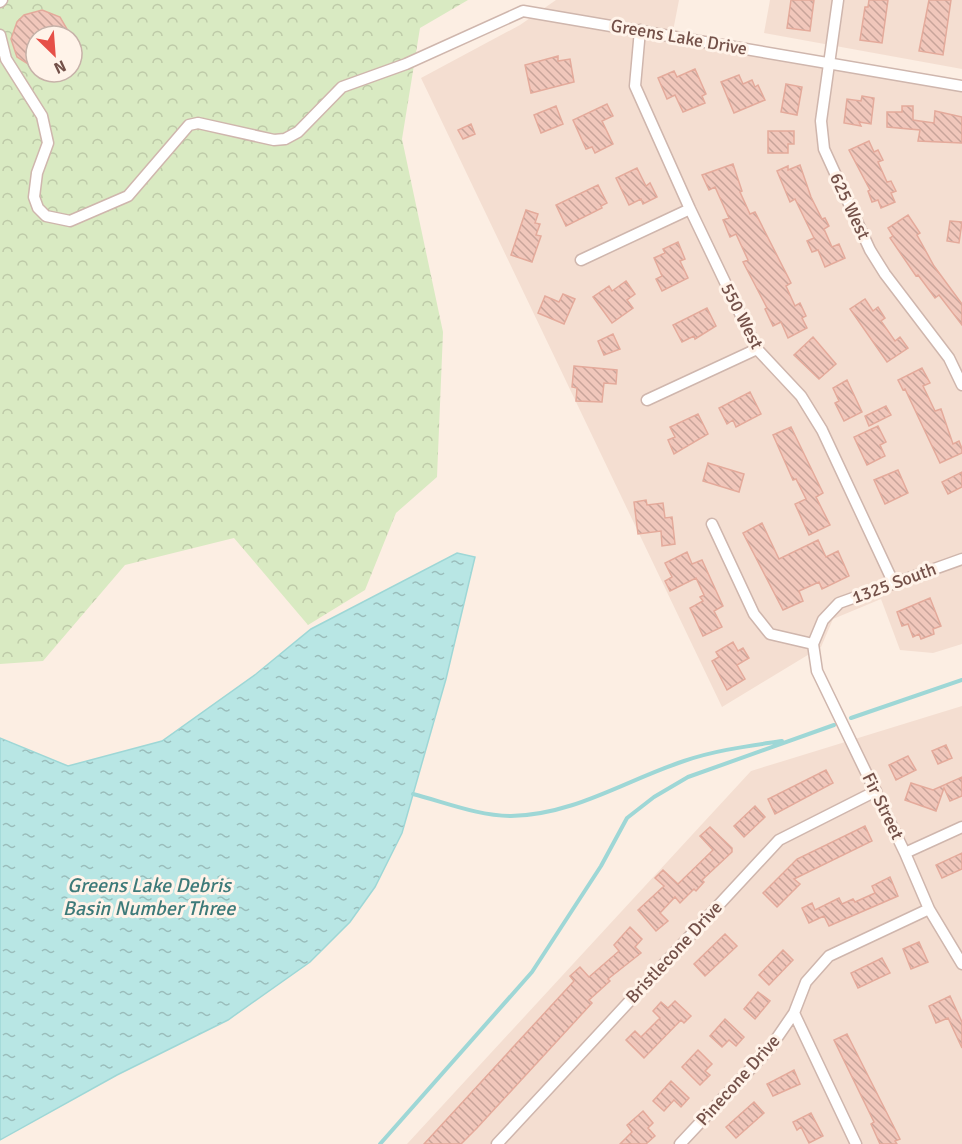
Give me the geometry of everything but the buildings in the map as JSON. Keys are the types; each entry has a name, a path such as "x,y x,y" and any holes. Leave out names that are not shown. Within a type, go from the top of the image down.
{"street":[{"name":"625 West","path":"838,0 831,63 821,121 824,149 870,250 885,274 948,357 962,385"},
{"name":"Greens Lake Drive","path":"0,35 6,59 42,116 48,143 37,173 34,197 38,208 46,216 70,221 128,196 189,125 198,123 274,140 285,139 298,132 342,87 406,64 523,11 962,86"},
{"name":"550 West","path":"640,30 635,86 690,209 757,349 801,396 822,430 894,584"},
{"path":"581,260 690,209"},
{"path":"647,400 757,349"},
{"path":"712,524 754,614 770,634 813,644"},
{"name":"1325 South","path":"813,644 823,620 838,603 962,559"},
{"name":"Fir Street","path":"813,644 817,671 876,791 929,909 962,964"},
{"name":"Bristlecone Drive","path":"497,1144 779,840 876,791"},
{"path":"905,853 962,827"},
{"name":"Pinecone Drive","path":"680,1144 770,1048 794,1013 806,982 829,956 929,909"},
{"path":"794,1013 856,1144"}],"shaded area":[{"path":"556,0 679,0 673,31 962,84 962,644 933,653 900,650 881,599 833,619 821,647 722,707 421,78 520,25"},
{"path":"770,0 962,0 962,69 764,33"},
{"path":"962,706 962,1144 407,1144 751,771"}],"green space":[{"path":"0,0 468,0 420,28 402,139 443,332 437,477 396,513 365,590 308,625 234,538 125,565 43,661 0,664"}],"water":[{"name":"Greens Lake Debris Basin Number Three","path":"457,553 475,557 446,679 402,833 375,887 350,922 310,962 228,1020 117,1075 0,1140 0,738 68,766 162,741 256,674 311,629"}],"waterway":[{"path":"851,718 962,680"},
{"path":"380,1144 532,972 601,866 627,818 654,797 688,777 834,725"},
{"path":"413,794 487,814 511,816 534,814 578,803 696,757 782,741"}]}
